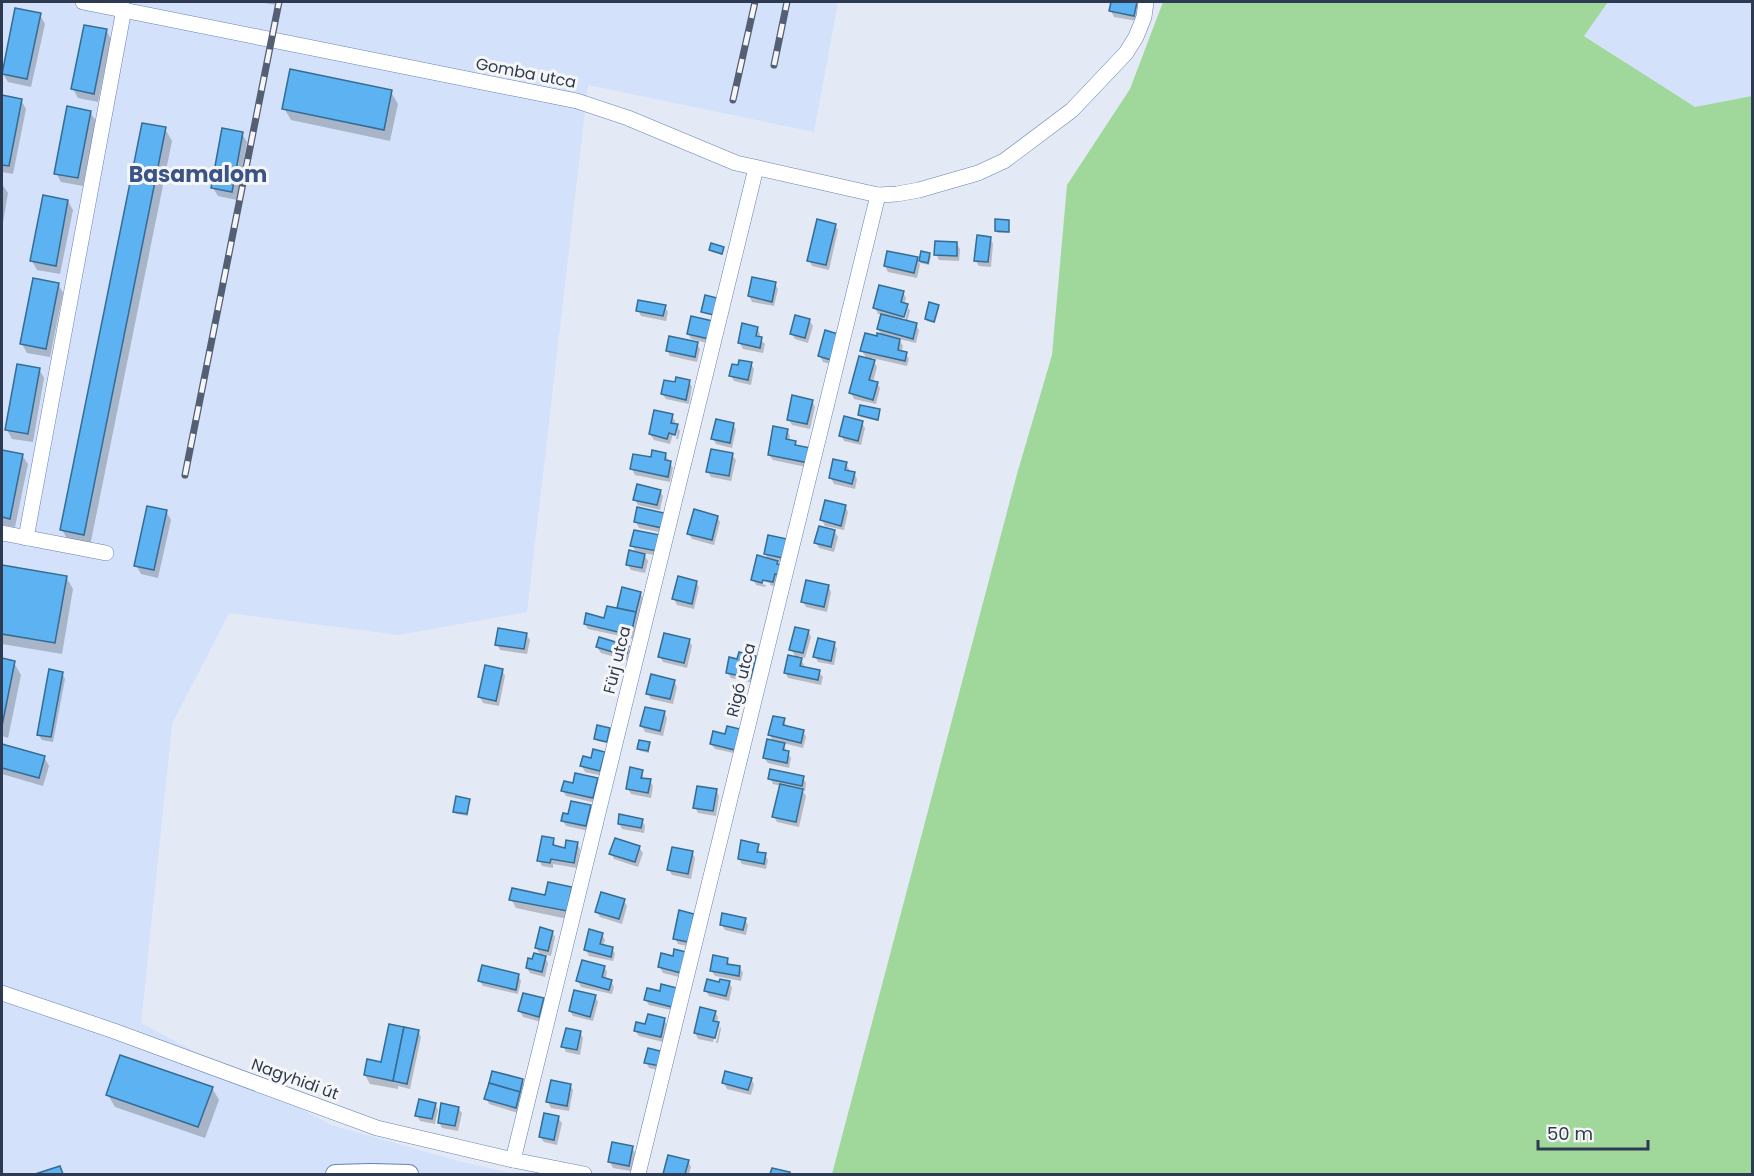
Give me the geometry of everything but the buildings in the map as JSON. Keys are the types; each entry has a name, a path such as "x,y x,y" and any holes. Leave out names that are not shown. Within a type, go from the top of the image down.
{"street":[{"name":"Gomba utca","path":"83,2 115,6 578,101 628,118 719,157 756,168 878,195 919,190 978,173 1004,161 1072,110 1126,52 1136,37 1144,17 1146,2"},
{"path":"26,538 115,6"},
{"name":"Fürj utca","path":"513,1161 756,168"},
{"name":"Rigó utca","path":"638,1174 878,195"},
{"path":"2,533 106,553"},
{"name":"Nagyhidi út","path":"2,993 114,1031 377,1128 513,1161 584,1174"},
{"path":"335,1174 409,1174"}],"shaded area":[{"path":"2,2 838,2 814,132 588,85 527,612 399,635 229,613 172,724 141,1023 331,1125 458,1161 516,1174 2,1174"},
{"path":"1608,2 1752,2 1752,96 1695,108 1584,35"}],"green space":[{"path":"1163,2 1608,2 1584,36 1695,107 1752,96 1752,1174 832,1174 1017,474 1052,355 1067,185 1130,89"}],"railway":[{"path":"185,475 279,2"},
{"path":"733,100 755,2"},
{"path":"774,65 787,2"}],"district":[{"name":"Basamalom","path":"198,174"}]}
